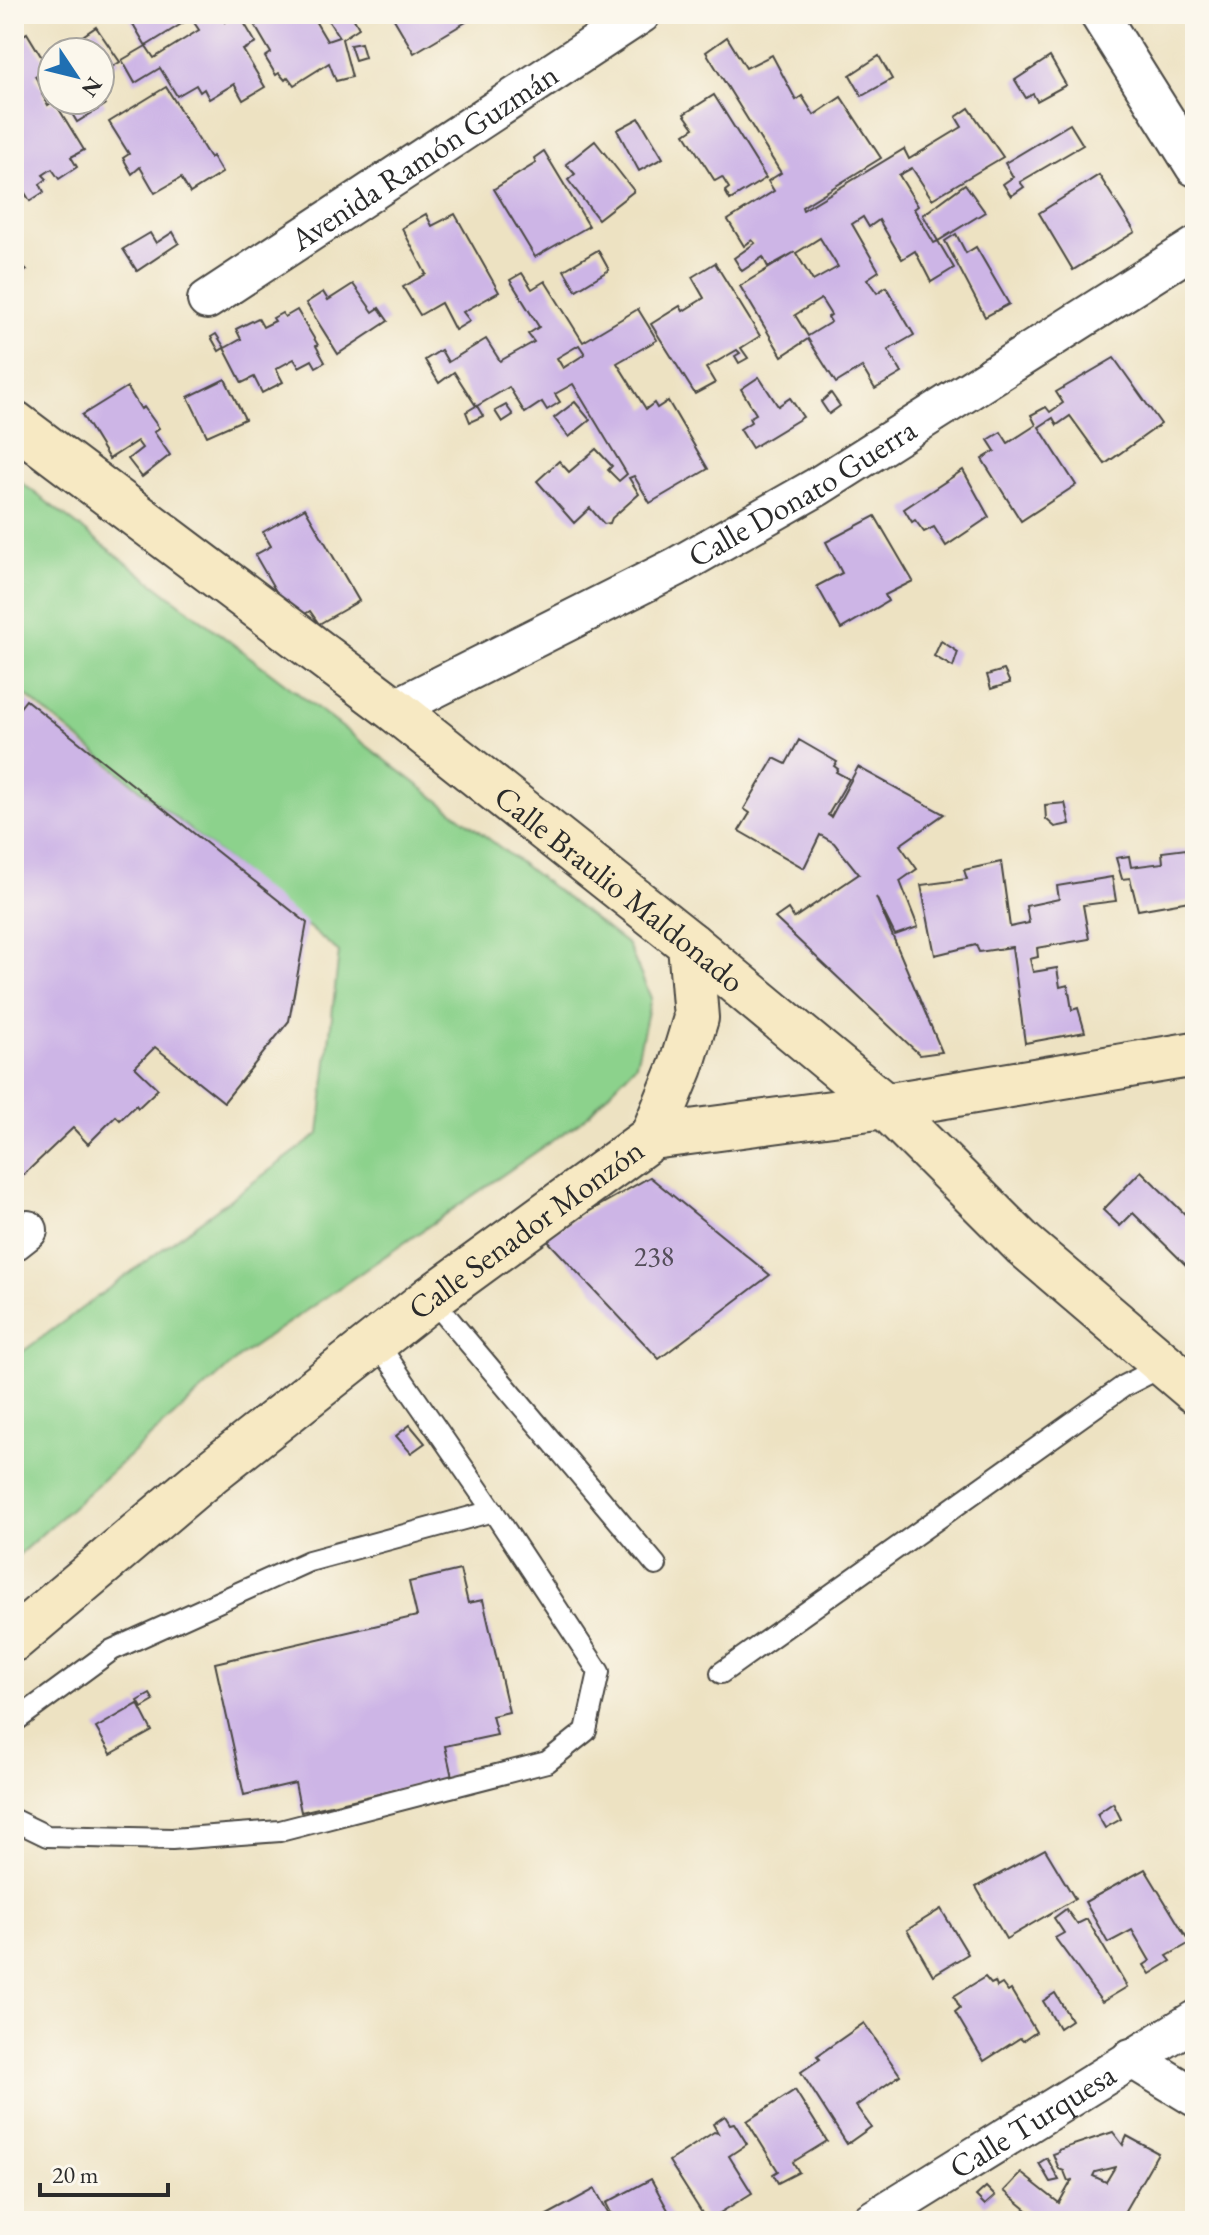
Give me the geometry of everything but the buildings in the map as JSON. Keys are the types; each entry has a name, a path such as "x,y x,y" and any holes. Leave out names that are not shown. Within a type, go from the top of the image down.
{"street":[{"name":"Avenida Ramón Guzmán","path":"207,300 641,14"},
{"path":"1099,14 1195,167"},
{"name":"Calle Donato Guerra","path":"394,709 676,567 817,487 1195,247"},
{"name":"Calle Braulio Maldonado","path":"14,423 394,709 690,944 885,1106 1024,1245 1180,1378"},
{"path":"652,1137 681,1067 696,1018 690,944"},
{"name":"Calle Senador Monzón","path":"14,1639 211,1472 376,1341 652,1137 885,1106 1195,1054"},
{"name":"Calle Turquesa","path":"871,2221 1195,2020"},
{"path":"1131,2058 1195,2097"}],"lane":[{"path":"431,1298 656,1565"},
{"path":"14,1820 47,1836 172,1839 280,1831 547,1762 586,1731 599,1672 376,1341"},
{"path":"721,1673 1124,1386 1180,1378"},
{"path":"14,1722 112,1650 309,1561 493,1511"}],"green space":[{"path":"14,477 628,945 651,998 636,1064 584,1119 243,1354 14,1559 14,1358 319,1134 339,952 14,686"}]}
